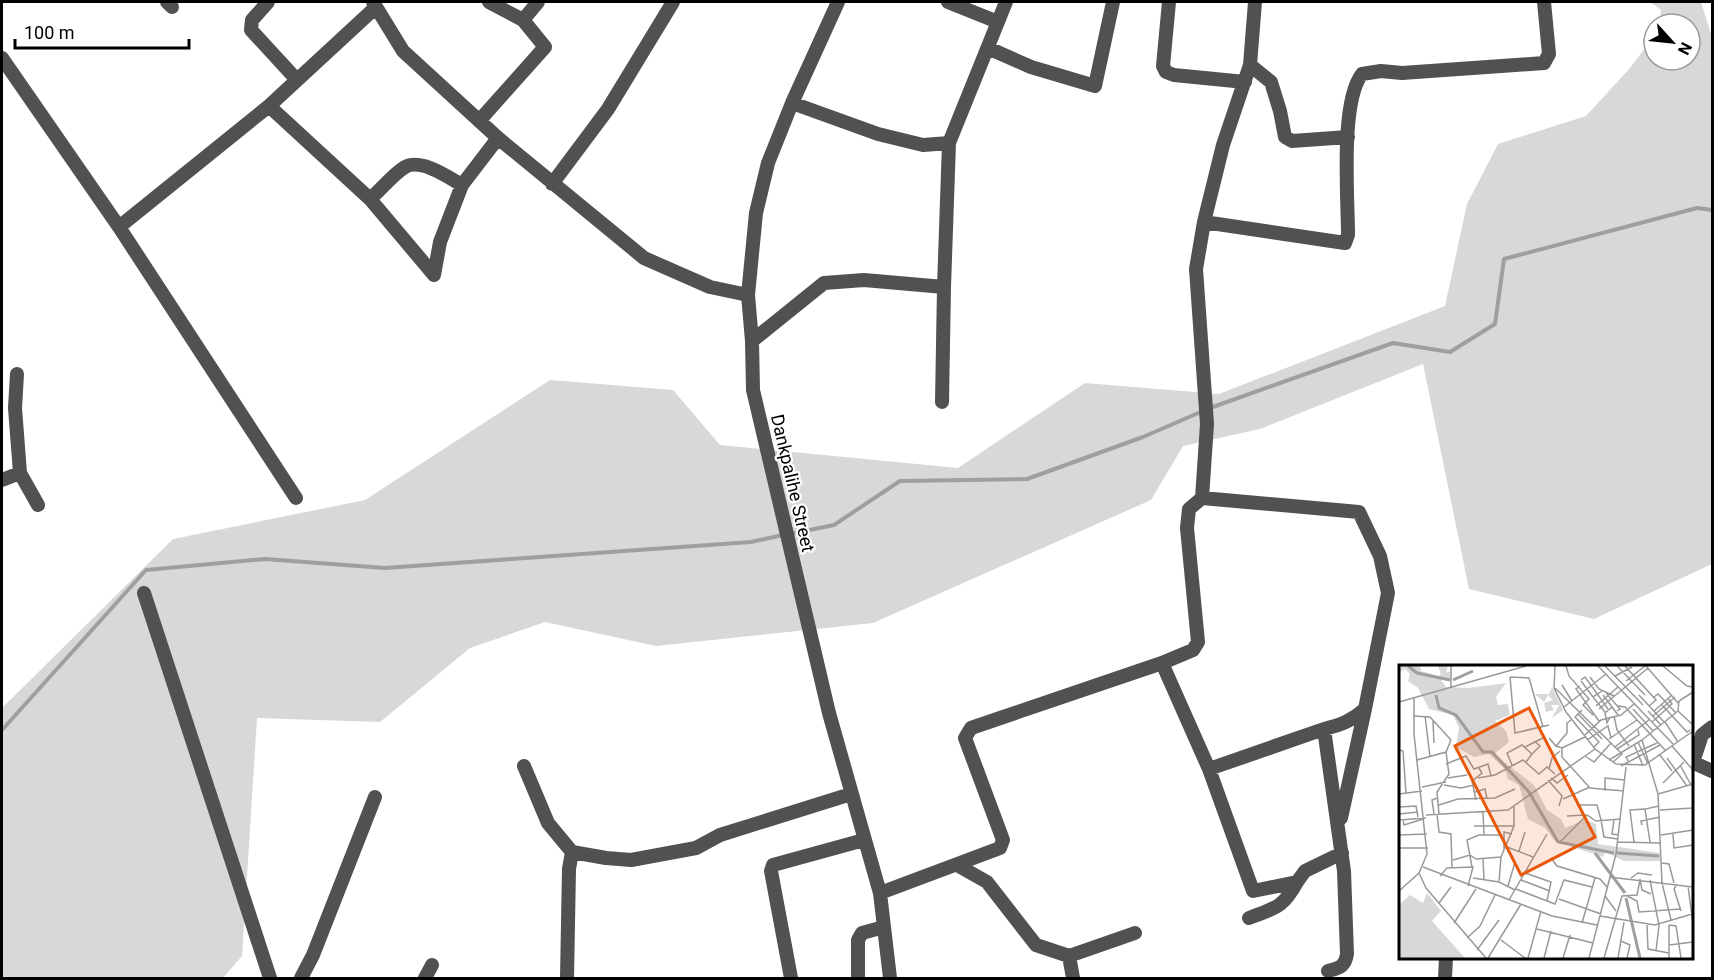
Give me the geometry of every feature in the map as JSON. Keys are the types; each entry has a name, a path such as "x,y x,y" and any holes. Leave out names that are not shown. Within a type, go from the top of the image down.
{"street":[{"path":"268,2 252,20 251,30 297,80"},
{"path":"479,121 545,47 523,20 489,2"},
{"path":"523,20 538,2"},
{"path":"552,184 608,109 674,2"},
{"name":"Dankpalihe Street","path":"838,2 792,103 768,163 756,213 748,295 753,390 829,713 880,893 890,978"},
{"path":"948,2 999,22"},
{"path":"942,402 949,143 1006,2"},
{"path":"988,48 1031,67 1095,86 1113,2"},
{"path":"1169,2 1163,66 1166,72 1174,75 1245,82"},
{"path":"880,893 1000,848 1003,840 965,738 971,728 1162,663 1193,650 1198,642 1187,528 1190,509 1202,498 1207,424 1196,269 1204,222 1223,145 1250,65 1255,2"},
{"path":"1204,222 1345,243 1348,235 1347,137 1352,94 1356,81 1362,74 1381,71 1402,73 1544,63 1549,54 1544,2"},
{"path":"119,226 268,106 374,5 403,51 498,138 644,258 710,287 748,295"},
{"path":"2,58 119,226 296,498"},
{"path":"1250,65 1271,82 1285,137 1292,141 1347,137"},
{"path":"792,103 878,134 923,145 949,143"},
{"path":"268,106 370,200 434,275 440,242 462,185 498,138"},
{"path":"370,200 405,167 413,165 432,170 462,185"},
{"path":"752,341 824,283 864,279 944,287"},
{"path":"17,374 8,407 20,473 38,506"},
{"path":"2,480 20,473"},
{"path":"1202,498 1359,512 1380,556 1388,593 1338,828"},
{"path":"144,593 270,978"},
{"path":"1162,663 1209,769 1253,891 1297,882"},
{"path":"1209,769 1324,729 1340,726 1365,709"},
{"path":"1693,759 1702,735 1713,727"},
{"path":"1324,729 1346,884 1346,963 1328,971"},
{"path":"1693,762 1713,771"},
{"path":"524,766 548,823 572,852 606,858 631,860 696,848 720,835 851,794"},
{"path":"301,978 313,955 375,797"},
{"path":"791,978 771,871 773,865 864,840"},
{"path":"567,978 569,869 572,852"},
{"path":"1249,918 1287,900 1305,871 1342,853"},
{"path":"957,865 987,882 1036,945 1069,957 1135,933"},
{"path":"858,978 858,940 862,933 884,927"},
{"path":"1069,957 1072,978"},
{"path":"1445,978 1446,959"},
{"path":"425,978 432,964"}],"shaded area":[{"path":"1650,2 1701,2 1712,37 1712,564 1594,619 1469,589 1423,364 1260,429 1183,446 1151,500 873,623 656,646 545,622 470,648 380,722 257,718 242,956 223,978 2,978 2,708 173,539 365,500 550,380 673,390 720,445 958,468 1085,383 1219,394 1445,306 1467,204 1498,144 1586,116 1642,52 1642,72 1702,72 1702,12 1661,12"}],"waterway":[{"path":"1210,408 1393,343 1450,352 1495,324 1504,259 1697,208 1712,210"},
{"path":"790,534 834,525 900,481 1027,479 1143,437 1203,411"},
{"path":"2,730 146,570 265,559 385,568 751,542 783,535"}]}
